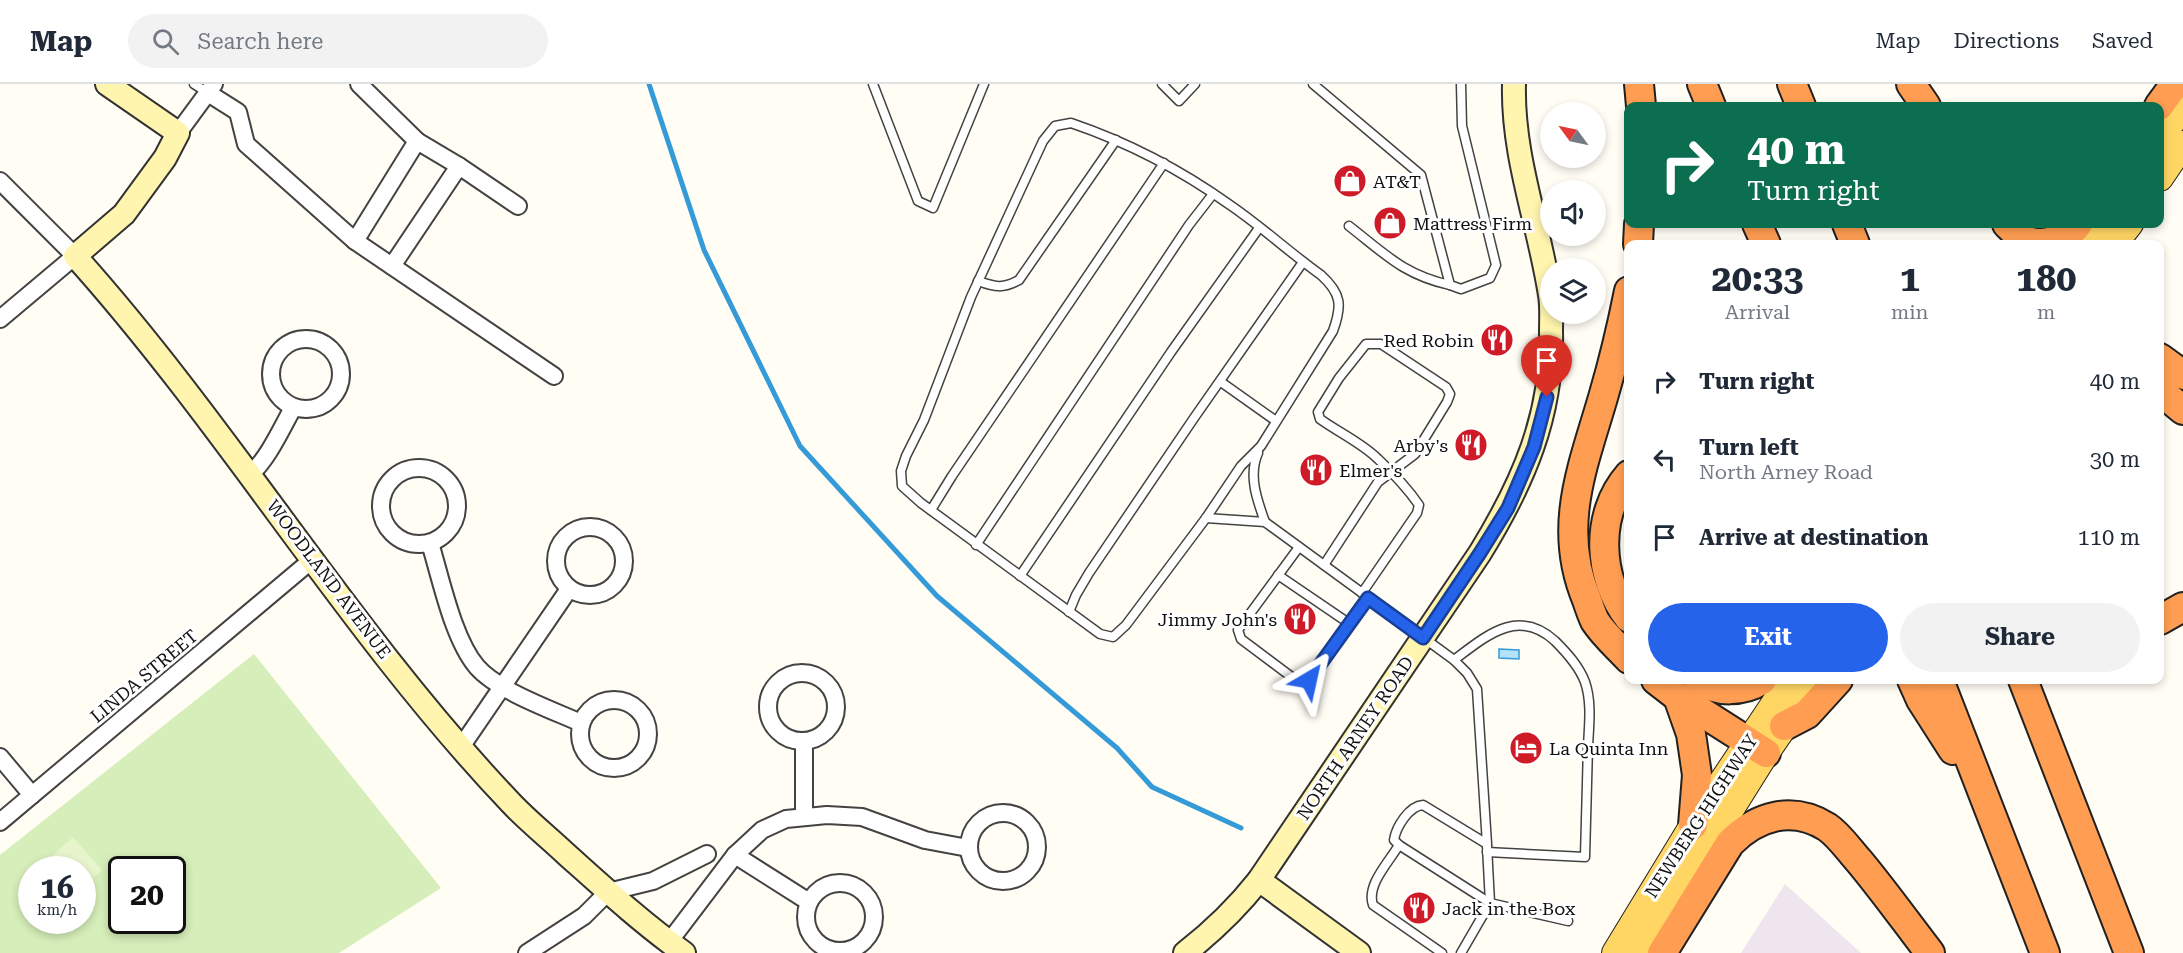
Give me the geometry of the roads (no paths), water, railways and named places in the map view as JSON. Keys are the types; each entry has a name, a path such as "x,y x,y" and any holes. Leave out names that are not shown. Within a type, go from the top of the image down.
{"highway":[{"path":"1639,84 1641,102"},
{"path":"1702,84 1709,102"},
{"path":"1792,84 1799,102"},
{"path":"1911,84 1923,102"},
{"path":"2162,102 2175,84"},
{"path":"2012,228 2025,240"},
{"path":"2058,240 2075,228"},
{"path":"1624,317 1582,464 1575,492 1573,520 1574,548 1580,583 1596,621 1624,653"},
{"path":"2164,361 2183,375"},
{"path":"2164,394 2183,410"},
{"path":"1624,483 1614,499 1607,519 1604,547 1608,576 1615,596 1624,610"},
{"path":"2164,618 2183,607"},
{"path":"1672,684 1688,688 1735,690 1755,684"},
{"path":"1784,726 1807,714 1834,684"},
{"path":"1914,684 1921,700 1988,806"},
{"path":"1941,684 2045,953"},
{"path":"2025,684 2129,953"},
{"path":"1688,688 1757,747"},
{"path":"1688,688 1697,775 1693,825"},
{"path":"1662,953 1730,843 1742,831 1762,819 1785,816 1799,817 1827,828 1845,844 1930,953"}],"main road":[{"path":"2164,133 2183,106"},
{"path":"2164,172 2183,144"},
{"path":"2117,240 2127,228"},
{"name":"NEWBERG HIGHWAY","path":"1641,953 1757,747 1788,684"},
{"name":"NEWBERG HIGHWAY","path":"1615,953 1693,825 1757,747 1784,726 1813,684"},
{"path":"1596,953 1660,879"}],"street":[{"path":"107,84 178,133"},
{"path":"359,84 417,141 518,206"},
{"name":"NORTH ARNEY ROAD","path":"1185,953 1212,933 1237,909 1259,880 1480,553 1508,508 1534,447 1547,397 1552,349 1551,296 1518,142 1514,84"},
{"path":"0,320 124,214 165,158 205,87 238,112 246,144 355,241 554,376"},
{"path":"355,241 417,141"},
{"path":"392,266 459,166"},
{"name":"WOODLAND AVENUE","path":"0,181 75,256 136,328 406,681 461,747 513,805 608,892 676,947"},
{"path":"308,339 320,342 329,347 339,362 340,384 331,400 319,408 307,410 293,408 278,397 271,380 271,368 277,353 289,343 308,339"},
{"path":"250,475 260,466 293,408"},
{"path":"414,468 434,470 448,480 457,498 456,519 443,536 430,543 417,545 405,542 393,535 381,514 382,496 393,478 414,468"},
{"path":"587,527 610,533 619,543 624,556 624,567 620,578 611,588 596,595 580,594 569,589 558,574 556,564 557,551 565,538 576,530 587,527"},
{"path":"430,543 455,626 478,668 502,687 581,723"},
{"name":"LINDA STREET","path":"0,822 313,559"},
{"path":"461,747 569,589"},
{"path":"799,673 814,675 822,680 831,689 836,702 836,714 832,725 823,735 804,742 793,741 781,735 770,721 768,711 769,697 777,684 788,676 799,673"},
{"path":"612,699 626,701 635,706 644,716 648,729 648,740 644,751 635,761 620,767 605,767 594,762 583,747 580,737 581,723 589,710 600,702 612,699"},
{"path":"804,742 804,816"},
{"path":"0,757 32,795"},
{"path":"1000,812 1015,814 1024,819 1032,829 1037,842 1037,853 1033,864 1024,874 1005,881 994,880 982,875 971,860 968,848 970,836 978,824 1000,812"},
{"path":"676,947 735,855 762,830 786,819 843,814 862,817 925,840 968,848"},
{"path":"527,953 584,916 608,892 653,881 707,854"},
{"path":"735,855 809,902"},
{"path":"1259,880 1359,953"},
{"path":"837,883 851,885 869,899 874,912 870,934 853,949 830,950 819,945 808,931 806,921 809,902 825,886 837,883"}],"lane":[{"path":"873,84 918,201 933,208 984,84"},
{"path":"1162,84 1179,102 1195,84"},
{"path":"1313,84 1421,175 1450,285"},
{"path":"1349,226 1403,268 1427,280 1461,289 1490,278 1496,265 1462,126 1461,84"},
{"path":"1261,446 1241,466 1206,518 1126,626 1113,637 1100,634 1069,612 976,545 902,486 901,471 906,456 924,420 978,281 1043,141 1055,126 1071,123 1116,140 1164,164 1213,194 1333,286 1338,297 1337,319 1333,331 1276,421 1253,463 1252,472 1258,502 1265,522"},
{"path":"978,281 996,287 1007,287 1019,280 1116,140"},
{"path":"931,510 951,476 1164,164"},
{"path":"976,545 1189,225 1213,194"},
{"path":"1020,576 1171,352 1259,228"},
{"path":"1069,612 1089,573 1303,262"},
{"path":"1299,547 1238,630 1240,639 1297,681 1309,680 1350,624 1365,595 1417,513 1419,505 1391,473 1377,458 1320,419 1318,412 1356,355 1366,344 1381,344 1446,387 1450,394 1415,454 1391,473 1378,482 1324,565"},
{"path":"1221,382 1276,421"},
{"path":"1206,518 1265,522 1454,660 1467,673 1476,689 1490,903 1461,953"},
{"path":"1278,575 1350,624"},
{"path":"1454,660 1486,636 1506,626 1526,626 1546,633 1571,657 1585,683 1589,709 1585,857 1487,848 1423,805 1411,809 1395,832 1394,840 1490,903 1568,921"},
{"path":"1399,845 1374,886 1370,897 1373,905 1442,953"}],"water":[{"path":"1499,649 1519,650 1519,659 1499,658"}],"waterway":[{"path":"649,84 704,250 800,446 937,596 1117,748 1152,787 1241,828"}],"place":[{"name":"AT&T","path":"1350,181"},
{"name":"Mattress Firm","path":"1390,223"},
{"name":"Red Robin","path":"1497,340"},
{"name":"Arby's","path":"1471,445"},
{"name":"Elmer's","path":"1316,470"},
{"name":"Jimmy John's","path":"1300,619"},
{"name":"La Quinta Inn","path":"1526,748"},
{"name":"Jack in the Box","path":"1419,908"}]}
